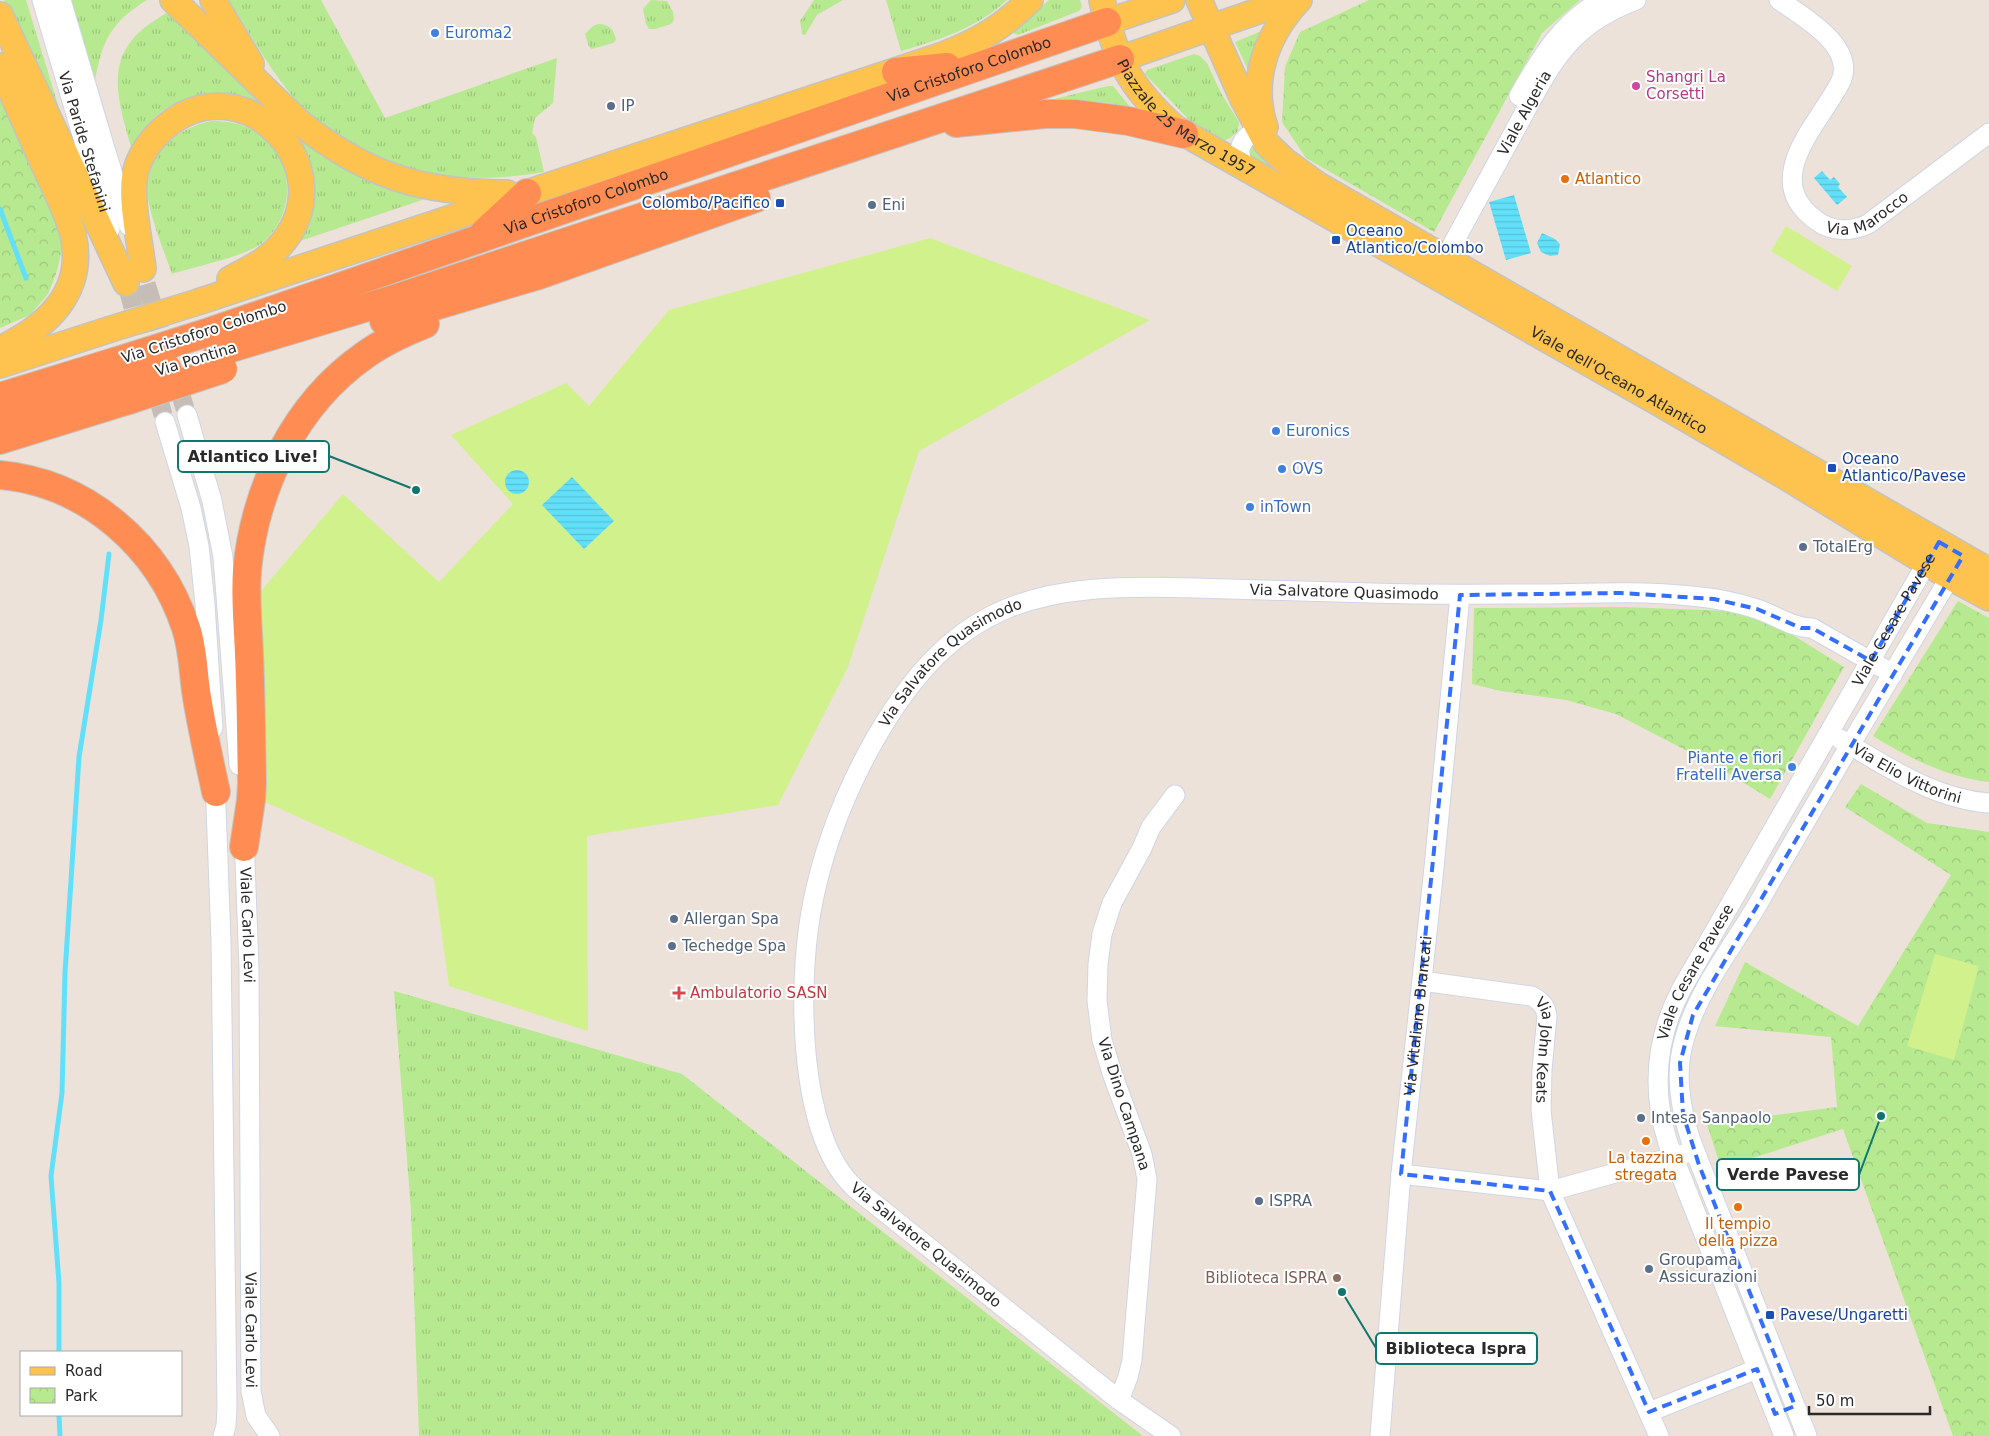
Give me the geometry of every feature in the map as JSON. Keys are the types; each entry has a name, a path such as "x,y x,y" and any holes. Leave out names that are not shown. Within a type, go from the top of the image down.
{"highway":[{"name":"Via Cristoforo Colombo","path":"0,397 123,381 218,351 461,245 991,63 1104,11"},
{"name":"Via Cristoforo Colombo","path":"391,300 1002,96 1120,59"},
{"path":"896,72 991,63"},
{"path":"914,126 1068,114 1112,119 1184,134"},
{"name":"Via Cristoforo Colombo","path":"0,440 123,381 218,351 539,275 878,157 914,126"},
{"path":"461,245 484,232 526,193"},
{"path":"244,847 252,782 250,675 246,607 248,570 254,525 260,500 278,458 295,429 313,404 336,379 365,354 422,325 512,291 539,275"},
{"name":"Via Pontina","path":"218,351 391,300"},
{"path":"0,419 123,381"},
{"path":"0,475 40,482 88,504 117,524 154,565 173,595 187,630 216,792"}],"main road":[{"path":"173,0 266,88 288,112 315,135 335,149 374,171 413,184 450,191 526,193"},
{"path":"213,0 266,88"},
{"name":"Via Cristoforo Colombo","path":"0,364 201,301 662,150 804,100 896,72 978,41 1006,22 1030,0"},
{"name":"Via Cristoforo Colombo","path":"1104,11 1172,0"},
{"name":"Piazzale 25 Marzo 1957","path":"1199,0 1243,99 1266,140"},
{"name":"Via Cristoforo Colombo","path":"1120,59 1290,0"},
{"path":"1266,140 1261,107 1261,73 1267,48 1278,26 1299,0"},
{"name":"Piazzale 25 Marzo 1957","path":"1104,11 1120,59 1128,76 1164,118 1184,134 1246,167"},
{"path":"0,15 96,222 136,281"},
{"path":"0,66 64,207 73,234 75,261 66,294 52,315 31,333 0,349"},
{"path":"136,281 134,182 141,157 151,142 175,119 198,110 225,107 239,110 259,117 282,137 297,163 301,183 297,214 288,236 272,253 252,268 220,286 201,301"},
{"name":"Viale dell'Oceano Atlantico","path":"1266,140 1291,166 1318,185 1440,254 1956,567 1989,598"},
{"name":"Viale dell'Oceano Atlantico","path":"1246,167 1752,458 1933,553"},
{"name":"Viale dell'Oceano Atlantico","path":"1956,567 1989,571"}],"street":[{"name":"Via Paride Stefanini","path":"42,0 66,47 103,142 136,281"},
{"name":"Via Paride Stefanini","path":"61,0 66,47"},
{"name":"Viale Algeria","path":"1524,101 1536,66 1556,36 1580,14 1602,0"},
{"name":"Viale Algeria","path":"1440,254 1524,101 1572,40 1601,16 1636,0"},
{"name":"Via Marocco","path":"1779,0 1830,38 1838,50 1844,65 1843,79 1798,153 1792,168 1792,183 1796,193 1806,210 1820,223 1844,230 1868,224 1989,133"},
{"name":"Piazzale 25 Marzo 1957","path":"1246,167 1240,158 1241,146 1246,137 1266,140"},
{"name":"Viale Carlo Levi","path":"187,415 210,495 223,557 232,658 244,847 250,996 251,1391 256,1416 270,1436"},
{"name":"Viale Carlo Levi","path":"166,422 191,508 199,546 210,680 221,941 226,1408 226,1426 223,1436"},
{"name":"Viale Cesare Pavese","path":"1784,1436 1673,1158 1662,1122 1658,1094 1660,1049 1669,1017 1682,988 1933,553"},
{"name":"Viale Cesare Pavese","path":"1807,1436 1684,1122 1679,1090 1681,1055 1690,1023 1712,979 1849,744 1956,567"},
{"name":"Via Salvatore Quasimodo","path":"1171,1436 1119,1400 856,1189 843,1177 830,1156 818,1123 809,1080 805,1027 805,981 811,912 821,862 835,820 863,762 892,710 923,669 952,641 996,613 1018,604 1062,592 1120,587 1460,595 1621,593 1680,595 1714,599 1757,609 1801,628 1812,628 1893,674"},
{"name":"Via Vitaliano Brancati","path":"1380,1436 1401,1174 1460,595"},
{"name":"Via Elio Vittorini","path":"1830,733 1896,772 1929,788 1963,799 1989,803"},
{"name":"Via Dino Campana","path":"1119,1400 1132,1360 1147,1179 1142,1154 1102,1040 1097,1006 1098,964 1105,922 1114,898 1142,848 1151,827 1175,795"},
{"name":"Via John Keats","path":"1422,980 1530,996 1538,1000 1545,1008 1547,1016 1542,1070 1541,1110 1550,1191"},
{"path":"1401,1174 1550,1191 1694,1151"},
{"path":"1550,1191 1659,1436"},
{"path":"1649,1412 1757,1369"},
{"path":"1775,1414 1794,1406"}],"highlighted area":[{"path":"1939,542 1963,556 1693,1015 1680,1063 1683,1114 1699,1165 1795,1406 1775,1414 1757,1369 1649,1412 1550,1191 1401,1174 1460,595 1621,593 1714,599 1757,609 1801,628 1812,628 1871,661"}],"green space":[{"path":"4,0 26,0 69,141"},
{"path":"69,0 147,0 125,16 110,34 101,55 95,81"},
{"path":"229,0 321,0 385,118 557,58 553,103 535,118 532,133 536,137 544,172 489,178 437,174 412,169 362,149 318,121 295,100 265,59"},
{"path":"651,0 667,1 673,12 674,20 671,24 649,29 643,9"},
{"path":"814,0 843,0 817,15 805,35 802,34 800,21"},
{"path":"886,0 1007,0 970,26 901,51"},
{"path":"1049,0 1080,0 1082,7 1079,11 1018,35 1013,33"},
{"path":"1369,0 1580,0 1542,33 1434,232 1306,158 1282,122 1285,67 1300,32"},
{"path":"167,13 272,109 242,95 213,94 184,100 158,114 139,136 132,150 121,108 118,72 123,56 132,41 146,26"},
{"path":"598,24 610,28 616,40 613,43 592,49 589,47 585,34"},
{"path":"1259,32 1261,33 1249,72 1235,42"},
{"path":"1194,54 1200,56 1207,63 1221,93 1239,122 1238,131 1230,138 1221,142 1193,124 1145,74 1147,70"},
{"path":"1113,86 1131,108 1054,103 1054,99"},
{"path":"0,99 47,199 64,242 56,274 48,294 30,315 0,328"},
{"path":"211,121 239,124 255,131 268,142 278,155 284,169 287,185 282,217 274,231 255,248 232,257 172,274 149,204 147,188 149,174 154,161 172,139 197,125"},
{"path":"296,135 428,198 297,242 309,213 313,188 309,164"},
{"path":"1253,142 1300,185 1247,157 1249,146"},
{"path":"1786,226 1852,266 1837,291 1771,251"},
{"path":"930,238 1150,320 919,451 848,667 778,805 587,836 588,1031 449,986 434,878 265,802 256,597 343,494 439,582 513,504 451,435 566,383 589,406 669,310"},
{"path":"1958,601 1989,618 1989,782 1943,771 1900,752 1873,736"},
{"path":"1623,607 1732,611 1785,630 1844,667 1770,799 1718,767 1616,714 1566,700 1501,691 1472,684 1474,608"},
{"path":"1861,784 1927,823 1989,832 1989,1436 1953,1436 1843,1129 1721,1168 1707,1124 1837,1107 1831,1037 1715,1026 1745,962 1858,1026 1951,875 1845,807"},
{"path":"1935,954 1979,966 1954,1060 1907,1046"},
{"path":"394,991 682,1074 1143,1436 419,1436 411,1211"}],"water":[{"path":"1822,171 1830,180 1834,177 1840,184 1838,187 1847,197 1837,205 1814,178"},
{"path":"1514,195 1531,253 1506,260 1489,202"},
{"path":"1542,233 1555,239 1560,244 1558,255 1550,256 1541,252 1537,243"},
{"path":"517,470 522,471 528,477 528,487 522,493 517,494 512,493 506,487 505,482 506,477 512,471"},
{"path":"572,477 614,521 584,549 542,505"}],"waterway":[{"path":"0,209 26,278"},
{"path":"59,1351 59,1283 51,1176 62,1093 65,973 79,757 101,620 109,554"},
{"path":"59,1416 60,1436"}],"tunnel":[{"path":"146,284 187,415"},
{"path":"128,289 165,422"}],"place":[{"name":"Euroma2","path":"435,33"},
{"name":"Shangri La Corsetti","path":"1636,86"},
{"name":"IP","path":"611,106"},
{"name":"Atlantico","path":"1565,179"},
{"name":"Colombo/Pacifico","path":"780,203"},
{"name":"Eni","path":"872,205"},
{"name":"Oceano Atlantico/Colombo","path":"1336,240"},
{"name":"Euronics","path":"1276,431"},
{"name":"Oceano Atlantico/Pavese","path":"1832,468"},
{"name":"OVS","path":"1282,469"},
{"name":"Atlantico Live!","path":"416,490"},
{"name":"inTown","path":"1250,507"},
{"name":"TotalErg","path":"1803,547"},
{"name":"Piante e fiori Fratelli Aversa","path":"1792,767"},
{"name":"Allergan Spa","path":"674,919"},
{"name":"Techedge Spa","path":"672,946"},
{"name":"Ambulatorio SASN","path":"679,993"},
{"name":"Verde Pavese","path":"1881,1116"},
{"name":"Intesa Sanpaolo","path":"1641,1118"},
{"name":"La tazzina stregata","path":"1646,1141"},
{"name":"ISPRA","path":"1259,1201"},
{"name":"Il tempio della pizza","path":"1738,1207"},
{"name":"Groupama Assicurazioni","path":"1649,1269"},
{"name":"Biblioteca ISPRA","path":"1337,1278"},
{"name":"Biblioteca Ispra","path":"1342,1292"},
{"name":"Pavese/Ungaretti","path":"1770,1315"}]}
